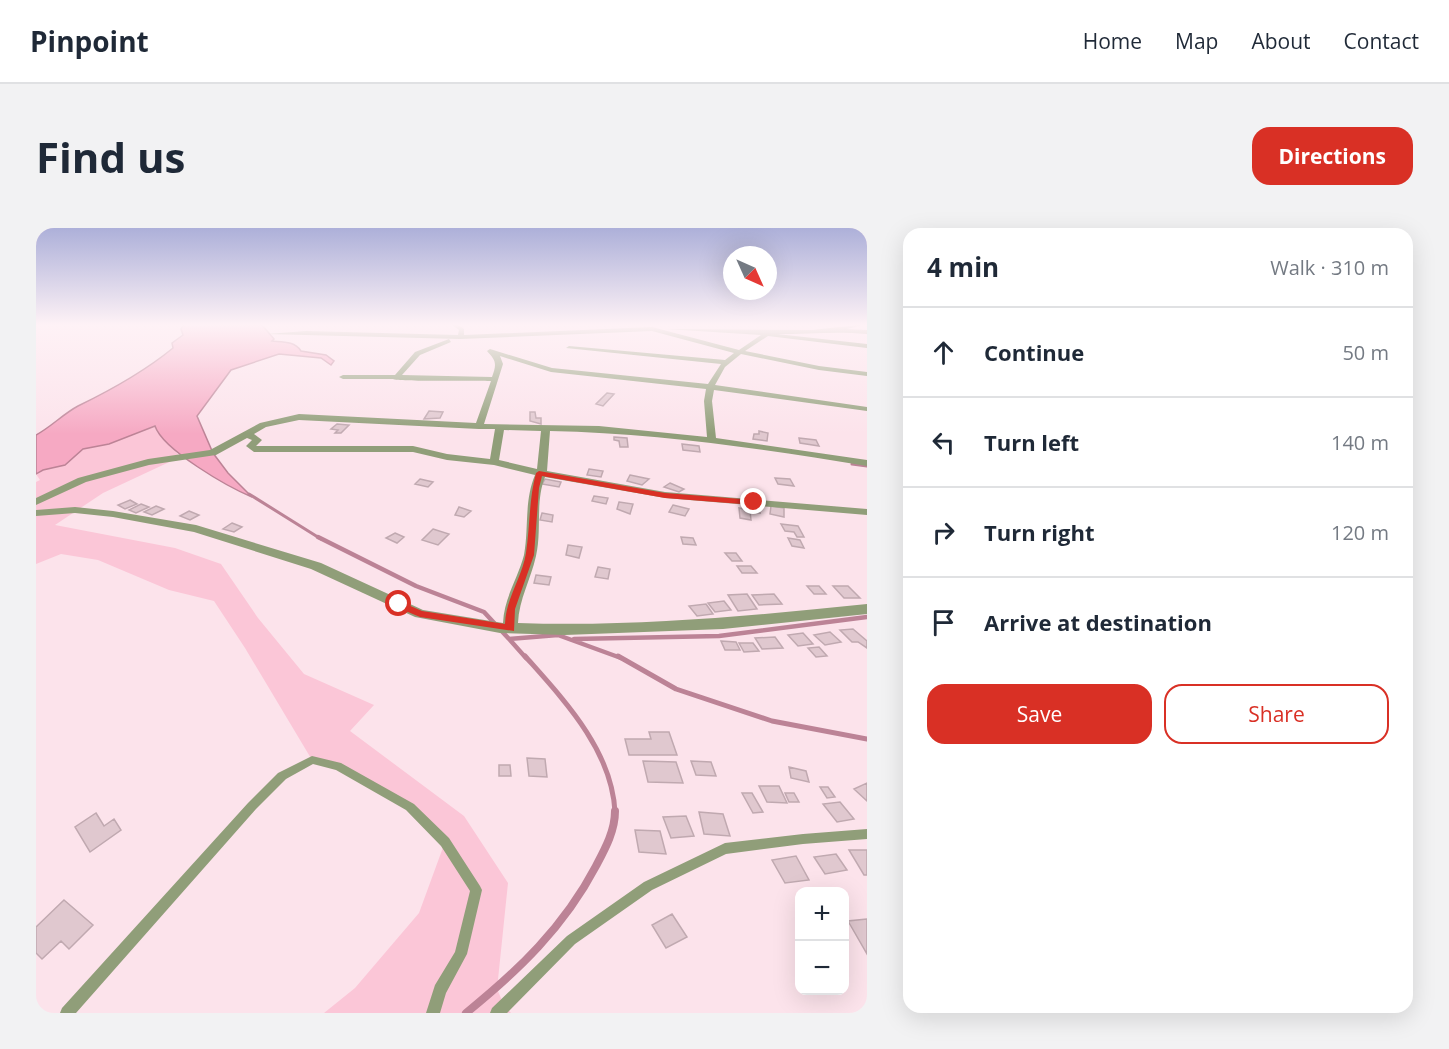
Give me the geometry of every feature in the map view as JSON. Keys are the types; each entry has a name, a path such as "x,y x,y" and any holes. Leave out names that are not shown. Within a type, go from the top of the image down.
{"street":[{"path":"396,378 407,361"},
{"path":"478,426 499,361"},
{"path":"521,361 551,370 710,386 867,409"},
{"path":"706,361 723,362 710,386 706,405 712,441"},
{"path":"782,361 867,374"},
{"path":"343,377 450,376 494,379"},
{"path":"36,502 82,480 116,469 213,453 263,425 299,417 500,427 599,429 787,449 867,463"},
{"path":"494,462 500,427"},
{"path":"510,628 511,609 530,555 535,488 544,465 546,427"},
{"path":"246,434 257,440 251,446 254,449 412,449 447,457 494,462 539,473 665,495 867,512"},
{"path":"36,513 85,511 196,529 316,566 420,614 510,628 565,630 723,624 867,609"}],"lane":[{"path":"67,1013 252,806 282,776 312,760 339,766 410,807 446,842 476,890 461,954 440,990 433,1013"},
{"path":"497,1013 571,940 657,881 725,849 867,834"}],"shaded area":[{"path":"156,361 259,361 231,370 197,416 213,453 228,473 252,497 198,467 170,446 160,436 155,426 109,444 83,449 65,465 36,474 36,435 73,409"},
{"path":"155,426 180,457 103,493 55,525 175,548 221,564 258,618 304,674 374,705 350,731 464,816 508,883 497,989 504,1005 511,1013 324,1013 355,988 419,913 445,842 410,807 374,785 312,760 214,601 169,590 98,560 61,554 36,564 36,482 40,480 36,474 65,465 82,449 109,444"}],"building":[{"path":"607,393 614,394 603,406 596,404"},
{"path":"429,411 443,412 440,418 424,419"},
{"path":"530,412 535,412 536,418 541,418 541,424 530,421"},
{"path":"337,424 349,425 341,433 335,433 338,430 331,429"},
{"path":"759,431 768,433 767,441 753,439 754,434 759,434"},
{"path":"614,437 627,438 628,447 620,447 619,441 614,440"},
{"path":"799,438 816,440 819,446 800,443"},
{"path":"682,444 699,446 700,452 683,450"},
{"path":"589,469 603,471 601,477 587,475"},
{"path":"630,475 649,479 642,485 627,481"},
{"path":"775,478 790,479 794,486 778,484"},
{"path":"420,479 433,482 428,487 415,484"},
{"path":"545,479 561,482 559,487 542,484"},
{"path":"670,483 684,489 679,492 664,487"},
{"path":"594,496 608,498 606,504 592,501"},
{"path":"130,500 137,504 125,509 118,505"},
{"path":"619,502 633,504 630,514 617,509"},
{"path":"141,504 149,507 136,513 129,510"},
{"path":"673,505 689,509 685,516 669,512"},
{"path":"156,506 164,509 152,515 144,512"},
{"path":"749,506 759,508 760,513 750,511 751,520 740,518 739,508 750,510"},
{"path":"771,506 784,508 784,517 770,514"},
{"path":"459,507 471,511 464,517 455,515"},
{"path":"189,511 199,515 190,520 180,516"},
{"path":"542,513 553,515 552,522 540,520"},
{"path":"232,523 242,527 234,532 223,529"},
{"path":"781,524 798,526 804,537 797,537 794,532 785,531"},
{"path":"433,529 449,534 438,545 422,540"},
{"path":"395,533 404,537 397,543 386,538"},
{"path":"681,537 693,538 696,545 683,544"},
{"path":"788,538 800,540 804,548 792,546"},
{"path":"568,545 582,547 579,558 566,555"},
{"path":"725,553 736,553 742,561 732,561"},
{"path":"737,566 751,566 757,573 742,573"},
{"path":"598,567 610,569 608,579 595,577"},
{"path":"536,575 551,577 549,585 534,583"},
{"path":"807,586 819,586 826,594 814,594"},
{"path":"833,586 848,586 860,598 844,598"},
{"path":"747,594 757,609 738,611 728,595"},
{"path":"774,594 782,604 759,605 752,595"},
{"path":"724,601 731,610 715,612 708,603"},
{"path":"706,604 713,614 697,616 689,606"},
{"path":"853,629 867,641 867,648 858,642 852,642 840,630"},
{"path":"830,632 841,642 825,645 814,635"},
{"path":"803,633 813,644 798,646 788,635"},
{"path":"775,637 783,648 762,649 755,638"},
{"path":"721,641 736,642 740,650 725,650"},
{"path":"739,643 753,643 759,651 744,652"},
{"path":"819,647 827,656 816,657 808,648"},
{"path":"649,732 669,732 677,755 629,755 625,739 651,739"},
{"path":"527,758 545,759 547,777 529,776"},
{"path":"643,761 676,762 683,783 648,782"},
{"path":"691,761 711,762 716,776 696,775"},
{"path":"499,765 510,765 511,776 499,776"},
{"path":"789,767 806,771 809,782 791,778"},
{"path":"867,783 867,801 854,789"},
{"path":"759,786 779,786 787,803 767,802"},
{"path":"820,787 828,787 835,797 827,798"},
{"path":"742,793 752,793 763,812 753,813"},
{"path":"785,793 794,793 799,802 789,802"},
{"path":"840,802 854,819 837,822 823,804"},
{"path":"699,812 723,814 730,836 704,834"},
{"path":"96,813 104,826 114,819 121,830 90,852 75,827"},
{"path":"686,816 694,836 671,838 663,817"},
{"path":"635,830 660,831 666,854 639,852"},
{"path":"849,850 867,850 867,875 864,875"},
{"path":"836,854 847,870 825,874 814,857"},
{"path":"796,856 809,880 785,883 772,860"},
{"path":"64,900 93,925 69,949 61,941 42,959 36,953 36,927"},
{"path":"672,914 687,937 666,948 652,925"},
{"path":"867,919 867,954 849,923 849,921"}],"waterway":[{"path":"852,464 867,466"},
{"path":"249,494 321,539"},
{"path":"318,537 416,586 484,612 509,639 558,635 621,658"},
{"path":"574,639 719,636 867,617"},
{"path":"510,640 526,658"},
{"path":"525,656 584,727 605,768 612,789 615,811"},
{"path":"618,656 676,689 772,721 867,739"},
{"path":"466,1013 522,964 570,909 606,846 615,811"}],"route":[{"path":"399,604 420,614 510,628 511,609 530,555 535,488 539,473 665,495 754,502"}]}
